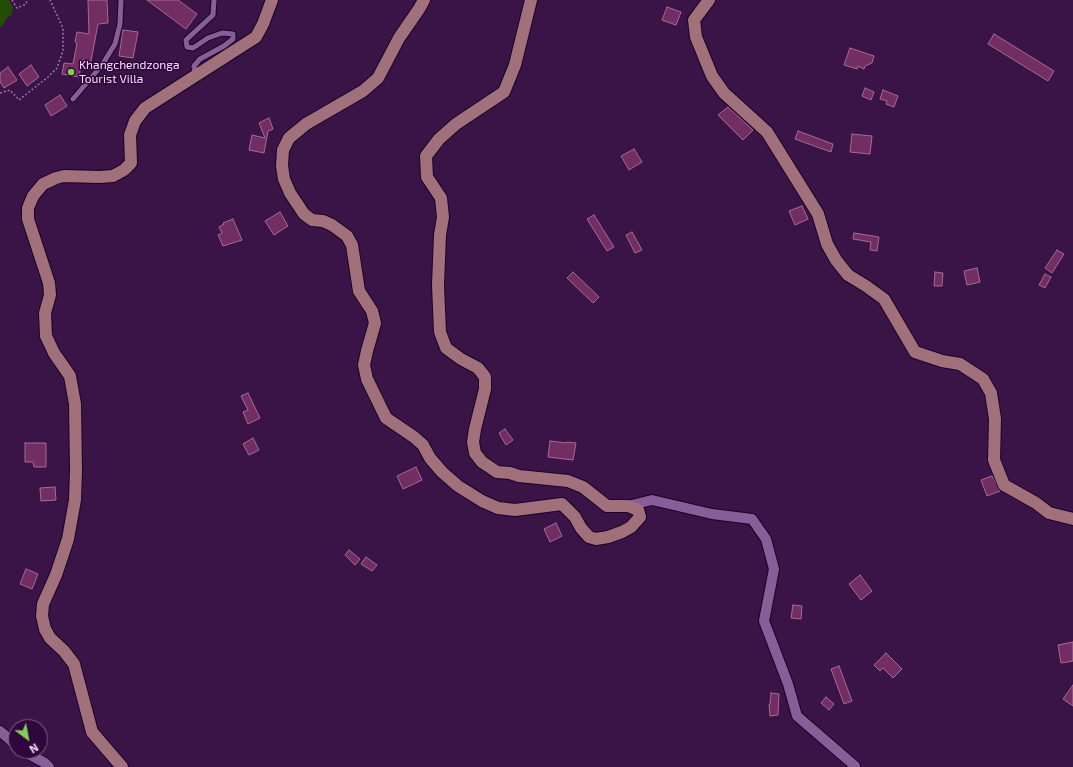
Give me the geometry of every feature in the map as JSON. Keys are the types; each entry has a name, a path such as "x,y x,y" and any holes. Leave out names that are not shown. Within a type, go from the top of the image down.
{"street":[{"path":"122,767 92,732 74,664 64,651 50,638 45,629 42,616 44,604 56,575 68,539 75,500 75,404 70,376 54,353 46,336 45,313 50,295 49,283 28,219 28,208 33,196 43,184 56,178 64,176 113,176 124,170 131,163 130,135 135,121 146,108 256,37 263,24 272,0"},
{"path":"424,0 399,38 378,78 363,91 306,124 289,138 283,150 282,166 284,179 290,193 304,214 312,220 324,221 332,225 347,236 352,245 359,291 372,311 375,323 364,365 367,379 386,418 423,445 430,458 442,472 458,486 482,501 498,508 515,510 562,504 575,517 581,528 589,537 608,537 631,527 640,517 638,510 628,506"},
{"path":"531,0 515,65 504,92 456,124 439,139 426,156 427,177 441,198 443,217 440,235 438,285 440,332 446,348 461,359 478,368 485,378 486,389 473,442 475,453 482,462 497,472 510,473 518,476 568,481 583,487 607,506 628,506 652,500 712,514 752,519 766,539 774,568 764,621 788,684 797,716 855,766"},
{"path":"709,0 694,20 696,37 712,76 724,93 767,132 818,214 826,244 836,260 848,275 884,299 915,352 942,361 960,364 983,379 991,393 995,419 994,460 1004,485 1036,503 1049,513 1073,519"},
{"path":"0,731 8,738"},
{"path":"38,759 49,767"}],"lane":[{"path":"73,99 102,65 115,44 120,24 121,0"},
{"path":"196,76 194,66 200,59 224,46 233,39 233,34 222,33 208,38 193,48 186,47 186,40 213,15 214,0"}],"path":[{"path":"12,0 17,8 26,4 27,0"},
{"path":"0,93 10,90 20,100 57,68 62,51 62,28 50,0"}],"green space":[{"path":"0,0 9,0 13,8 12,14 6,19 0,28"}],"building":[{"path":"88,0 107,0 108,23 98,24 91,61 82,60 79,77 62,74 64,63 73,64 77,43 75,42 77,32 89,34"},
{"path":"147,0 178,0 197,14 186,29"},
{"path":"667,7 681,12 676,25 662,20"},
{"path":"123,30 138,32 133,58 119,56"},
{"path":"994,34 1054,71 1048,81 988,44"},
{"path":"850,48 874,56 872,63 865,66 864,69 858,66 857,69 844,65"},
{"path":"31,65 39,77 27,86 19,74"},
{"path":"8,67 17,80 4,88 0,82 0,73"},
{"path":"865,88 874,92 871,100 862,96"},
{"path":"883,90 898,96 894,107 886,104 887,101 880,99"},
{"path":"60,95 67,106 51,116 45,105"},
{"path":"728,107 753,130 743,140 718,115"},
{"path":"269,118 273,129 268,131 264,153 249,150 252,135 265,138 259,123"},
{"path":"798,131 833,144 831,152 795,139"},
{"path":"852,134 872,136 870,154 850,152"},
{"path":"634,149 642,162 629,170 621,156"},
{"path":"802,206 808,219 795,225 789,211"},
{"path":"280,212 288,226 274,235 265,221"},
{"path":"594,215 614,247 607,251 587,219"},
{"path":"233,219 242,240 223,246 218,235 222,233 219,227 224,224 223,223"},
{"path":"632,232 642,250 635,253 626,235"},
{"path":"854,233 879,237 877,251 870,250 871,242 853,239"},
{"path":"1057,250 1064,254 1052,273 1045,268"},
{"path":"977,268 980,282 967,285 964,271"},
{"path":"573,272 599,297 593,303 567,278"},
{"path":"935,272 943,273 942,286 934,286"},
{"path":"1045,274 1051,277 1045,288 1039,285"},
{"path":"248,393 260,418 248,424 243,412 248,410 241,396"},
{"path":"505,429 513,440 506,445 499,433"},
{"path":"253,438 259,450 249,455 243,444"},
{"path":"550,441 576,443 573,460 548,457"},
{"path":"25,443 46,443 46,467 34,467 33,462 25,462"},
{"path":"416,467 422,480 403,489 397,476"},
{"path":"992,476 1000,491 987,496 981,480"},
{"path":"55,487 56,500 41,501 40,488"},
{"path":"556,523 562,536 550,542 544,529"},
{"path":"349,550 360,559 355,565 345,555"},
{"path":"366,557 377,565 372,571 361,564"},
{"path":"26,569 38,574 32,589 20,584"},
{"path":"860,575 872,591 861,600 849,584"},
{"path":"793,605 802,606 801,619 791,618"},
{"path":"1073,642 1073,661 1061,663 1058,645"},
{"path":"886,653 902,669 893,678 883,668 880,671 874,665"},
{"path":"839,666 852,701 844,704 831,669"},
{"path":"1073,685 1073,706 1063,699"},
{"path":"771,693 779,694 778,715 770,716 769,704"},
{"path":"826,697 834,704 829,710 821,703"}],"place":[{"name":"Khangchendzonga Tourist Villa","path":"71,72"}]}
